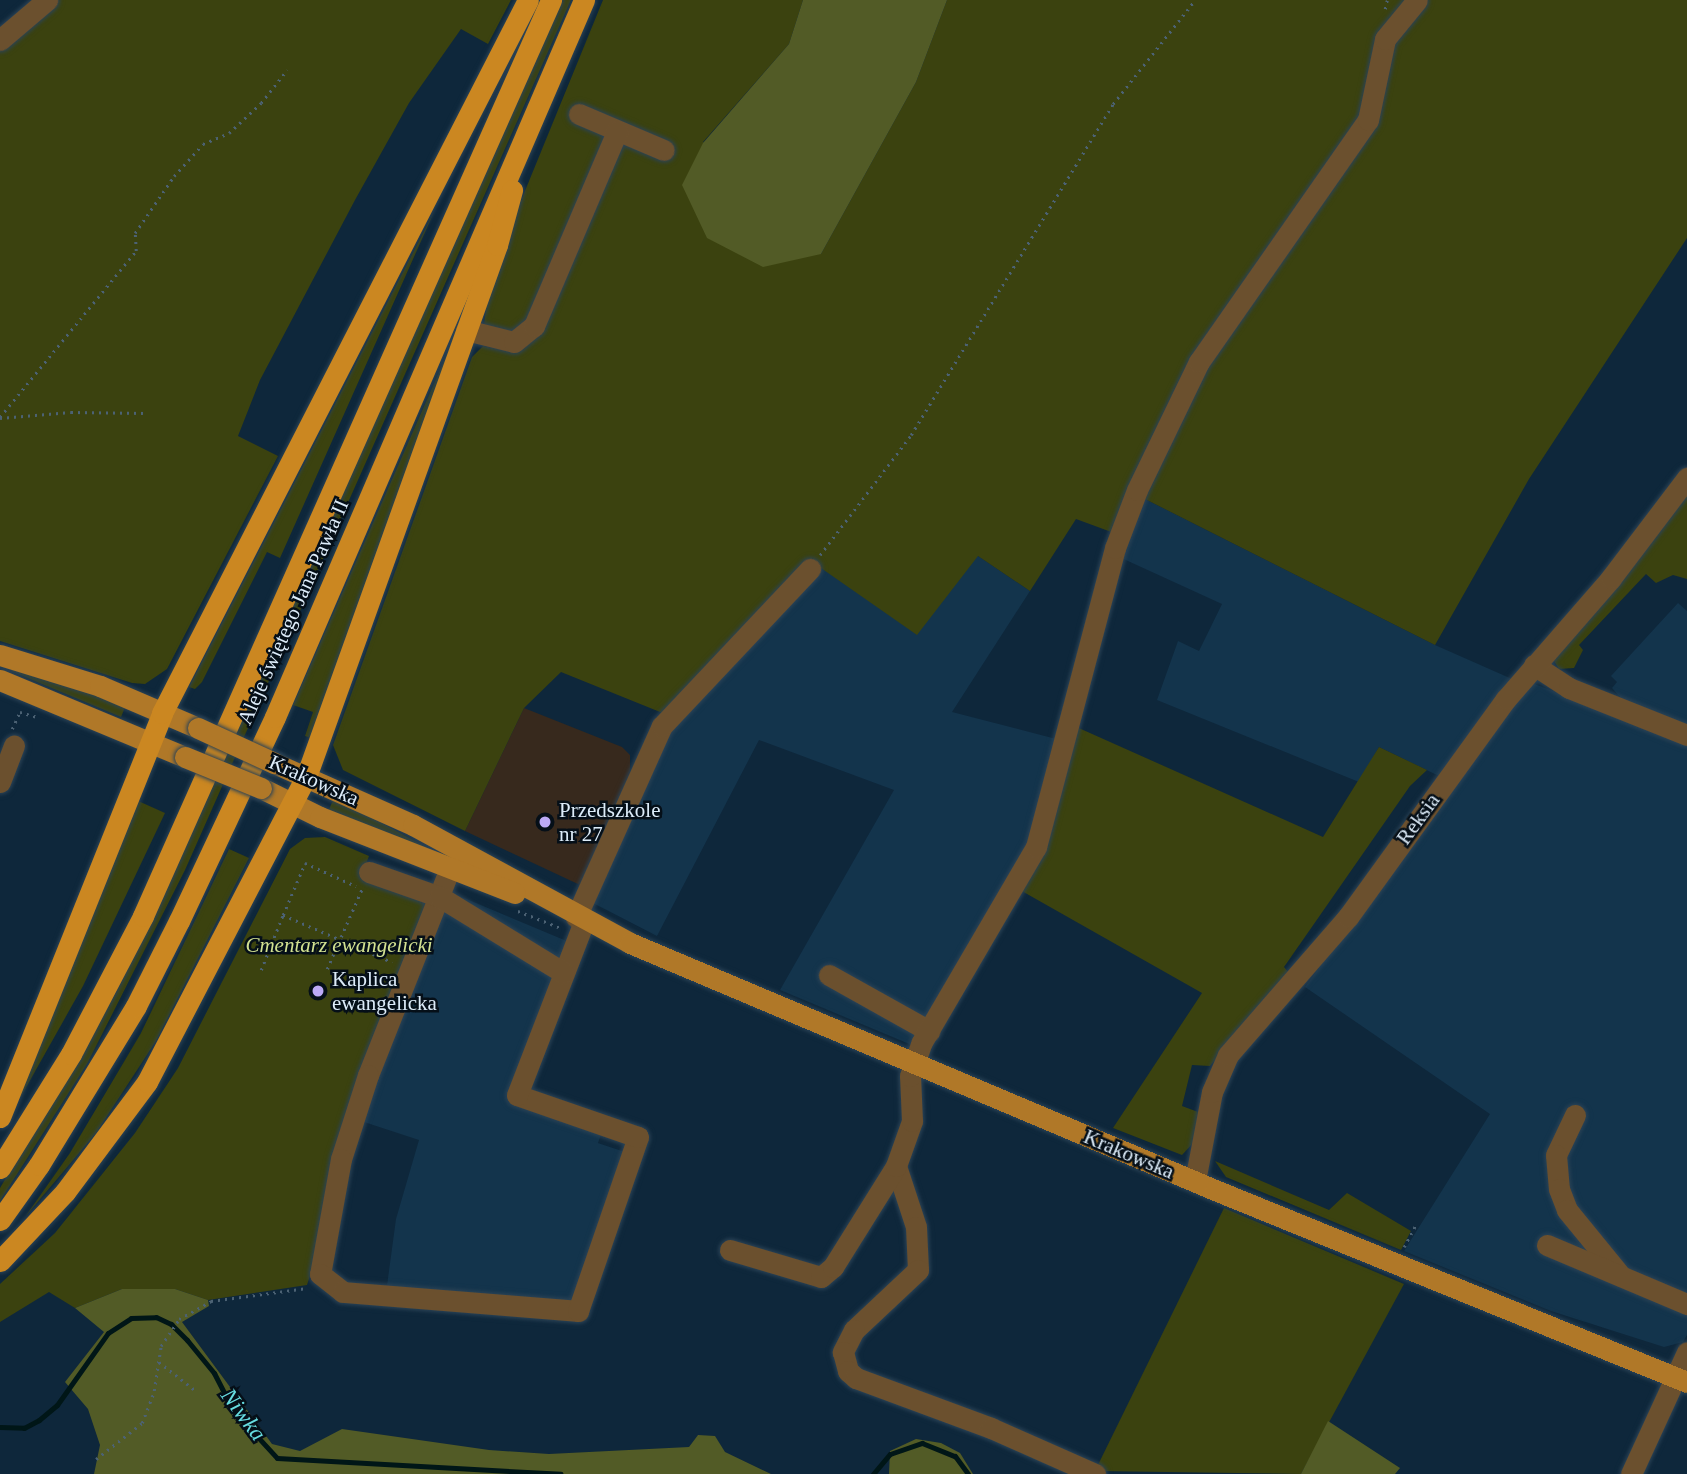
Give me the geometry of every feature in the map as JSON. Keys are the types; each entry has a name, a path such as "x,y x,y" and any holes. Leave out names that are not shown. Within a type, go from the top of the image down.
{"highway":[{"path":"0,1117 162,713 528,0"},
{"name":"Aleje świętego Jana Pawła II","path":"0,1168 71,1054 143,916 551,0"},
{"name":"Aleje świętego Jana Pawła II","path":"0,1220 40,1165 136,1006 179,921 275,717 584,0"},
{"path":"0,1261 65,1192 147,1082 306,777 497,245 535,109"}],"main road":[{"name":"Krakowska","path":"0,655 100,686 413,825 580,919"},
{"name":"Krakowska","path":"0,680 261,788 292,804 580,919 1195,1181 1681,1379"}],"street":[{"path":"0,40 47,0"},
{"path":"730,1250 821,1277 833,1267 896,1166 912,1121 910,1076 914,1062 929,1031 1036,847 1115,548 1148,468 1212,340 1368,120 1385,39 1417,0"},
{"path":"579,114 664,150"},
{"path":"466,330 514,342 534,326 617,131"},
{"name":"Reksia","path":"1195,1181 1212,1092 1228,1055 1348,916 1534,665 1639,544 1687,478"},
{"path":"450,868 368,1074 341,1159 320,1275 343,1292 578,1311 638,1137 517,1095 564,973 580,919 662,726 810,569"},
{"path":"1534,665 1569,688 1687,735"},
{"path":"0,782 14,747"},
{"path":"366,881 440,897 564,973"},
{"path":"829,975 929,1031"},
{"path":"1575,1115 1556,1155 1559,1189 1567,1210 1621,1276"},
{"path":"896,1166 916,1227 918,1270 854,1330 843,1352 848,1370 856,1378 992,1428 1095,1474"},
{"path":"1547,1245 1687,1304"},
{"path":"1631,1474 1681,1379 1687,1352"}],"path":[{"path":"810,569 911,435 1113,104 1195,0"},
{"path":"0,418 136,251 135,233 174,176 203,144 229,133 261,103 287,70"},
{"path":"0,418 71,412 146,413"},
{"path":"261,970 305,863 366,881 374,894"},
{"path":"327,970 366,881"},
{"path":"283,915 398,965"},
{"path":"1401,1253 1417,1223"},
{"path":"96,1459 142,1423 166,1333 180,1319 211,1301 306,1289 320,1275"},
{"path":"159,1362 195,1390"}],"shaded area":[{"path":"1139,496 1435,645 1512,679 1439,776 1379,747 1359,782 1157,700 1178,641 1199,651 1222,604 1117,556"},
{"path":"978,556 1030,591 952,712 1060,740 1040,822 914,1046 780,990 894,790 759,740 657,936 589,901 669,729 819,566"},
{"path":"1678,603 1687,611 1687,726 1626,704 1612,688 1617,682 1611,676"},
{"path":"1529,682 1687,741 1687,1335 1683,1342 1664,1347 1551,1311 1404,1251 1490,1114 1305,987"},
{"path":"524,708 622,747 630,755 630,777 580,885 465,831"},
{"path":"452,893 569,942 511,1097 602,1131 598,1143 628,1153 575,1304 386,1293 396,1219 419,1140 361,1121 386,1045"}],"green space":[{"path":"53,0 511,0 488,44 461,29 409,103 355,200 260,380 238,436 278,456 167,669 145,684 132,683 0,641 0,45"},
{"path":"563,0 571,0 185,870 87,1064 0,1201 0,1188 116,993 176,867"},
{"path":"603,0 803,0 789,44 703,142 821,254 916,82 947,0 1409,0 1369,105 1206,339 1114,533 1076,519 1030,591 978,556 917,635 808,559 665,714 561,672 524,708 465,831 343,770 333,745 472,357 483,346 508,351 520,348 542,333 559,282 622,142 593,125 604,137 531,318 509,334 484,324 488,295 518,208"},
{"path":"803,0 947,0 916,82 821,254 763,267 707,238 682,185 703,143 789,44"},
{"path":"1421,0 1687,0 1687,238 1529,479 1435,645 1139,496 1189,389 1373,121 1387,45"},
{"path":"434,212 280,558 267,552 202,682 195,689 189,687"},
{"path":"454,338 311,738 305,736 313,712 293,705"},
{"path":"1687,493 1687,579 1673,575 1656,583 1646,574 1579,645 1583,650 1574,668 1559,669 1552,658"},
{"path":"13,666 126,705 121,717 11,671"},
{"path":"1072,725 1323,837 1379,747 1427,770 1410,786 1284,967 1289,973 1210,1066 1192,1065 1182,1106 1198,1112 1195,1141 1182,1155 1113,1128 1202,993 1020,890"},
{"path":"136,800 165,813 83,986 19,1100"},
{"path":"333,800 365,814 437,853 328,812"},
{"name":"Cmentarz ewangelicki","path":"325,837 369,856 361,878 431,905 307,1285 208,1300 175,1289 122,1289 75,1308 49,1292 0,1322 0,1284 55,1233 135,1133 178,1068 290,849 305,838"},
{"path":"229,849 249,858 156,1041 96,1133 25,1217 70,1153 141,1033"},
{"path":"1215,1161 1329,1210 1347,1193 1411,1231 1401,1250 1226,1177"},
{"path":"1224,1208 1404,1284 1301,1474 1095,1471"},
{"path":"122,1289 175,1289 208,1300 209,1306 182,1322 272,1444 300,1451 342,1429 489,1450 549,1454 689,1447 698,1435 715,1436 725,1452 771,1474 94,1474 100,1445 88,1409 65,1382 104,1332 75,1308"},
{"path":"1328,1421 1400,1468 1395,1474 1301,1474"},
{"path":"916,1439 941,1443 960,1453 973,1474 889,1474 890,1451"}],"waterway":[{"name":"Niwka","path":"0,1427 24,1428 39,1420 57,1405 108,1333 131,1318 156,1317 171,1324 187,1340 214,1373 233,1410 277,1458 561,1474"},
{"name":"Niwka","path":"873,1474 890,1454 922,1443 955,1456 968,1474"}],"place":[{"name":"Przedszkole nr 27","path":"545,822"},
{"name":"Kaplica ewangelicka","path":"318,991"}]}
